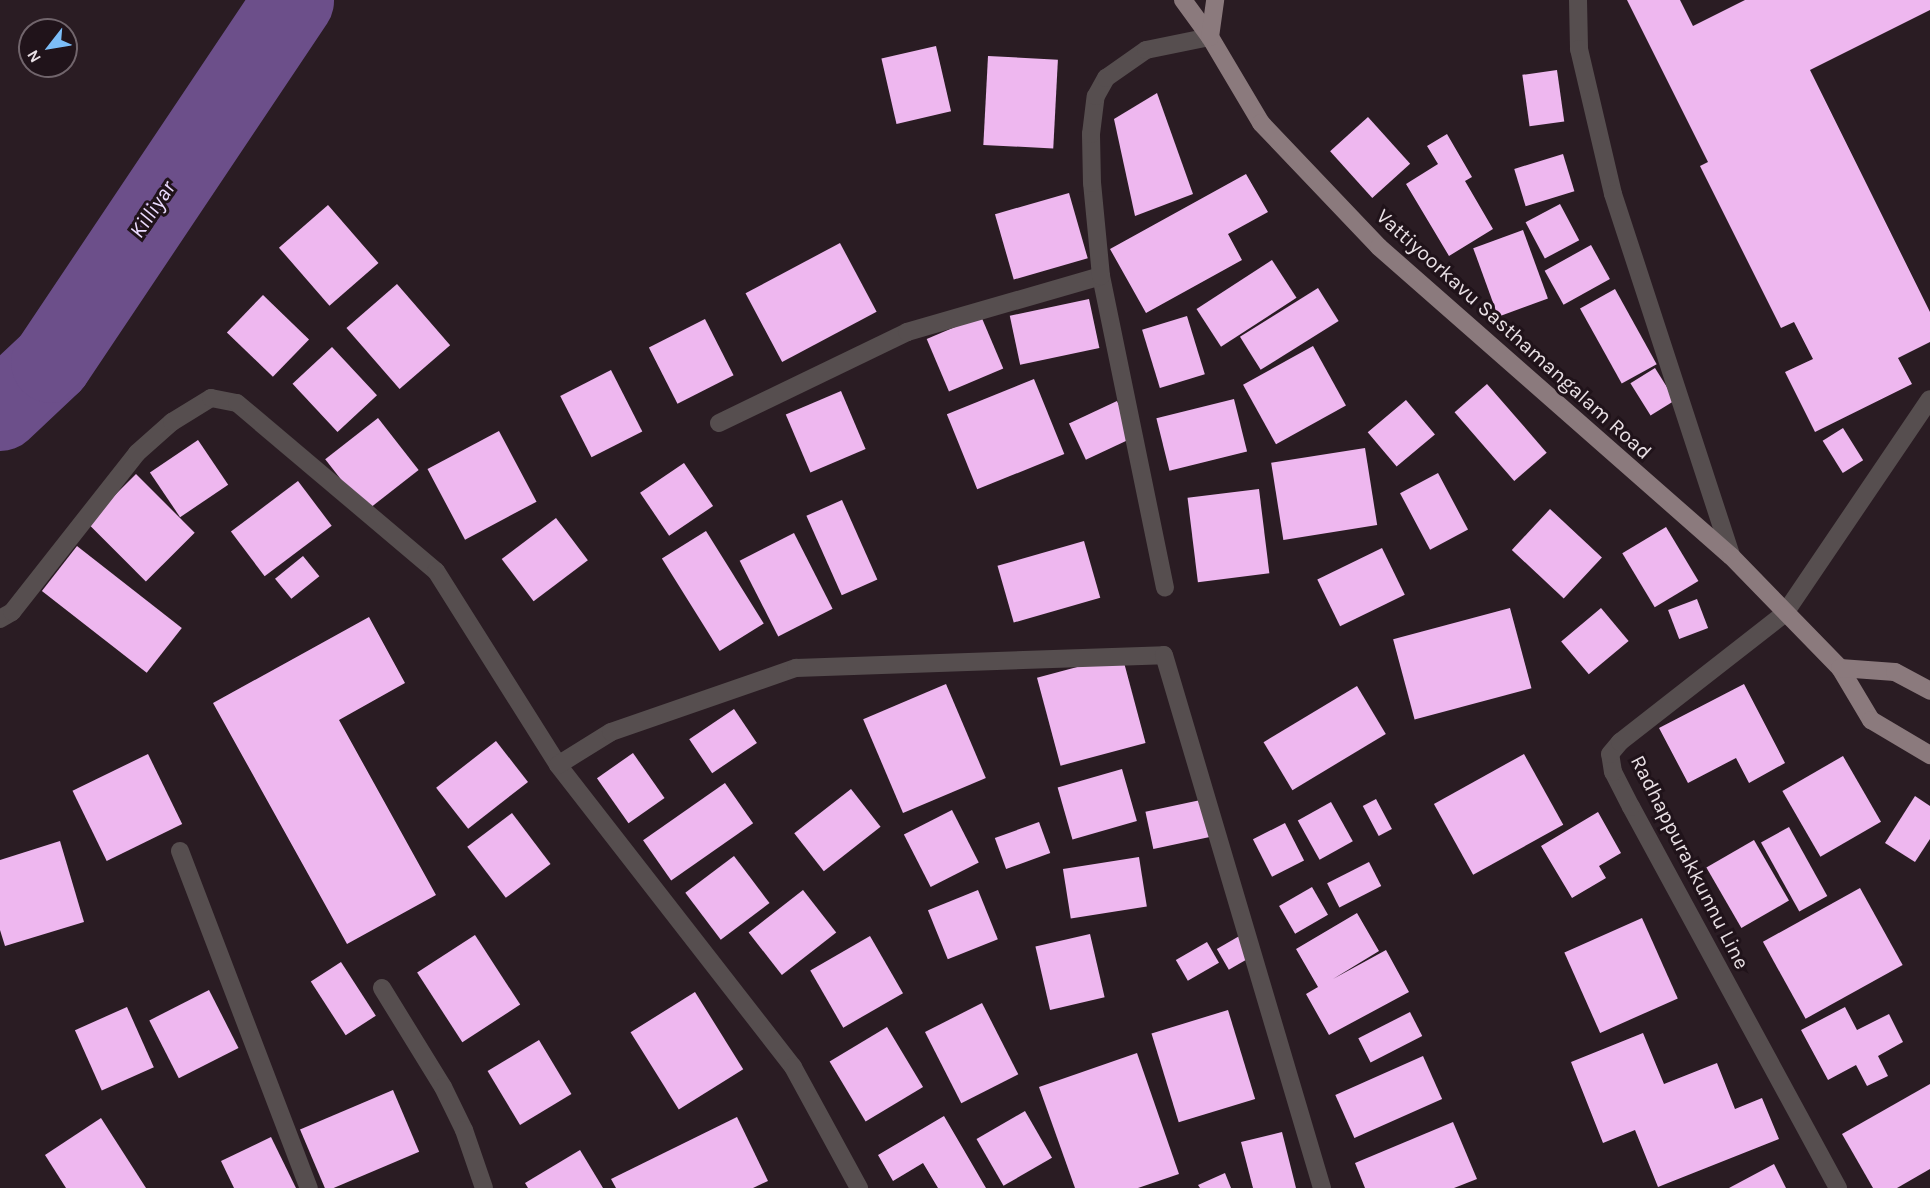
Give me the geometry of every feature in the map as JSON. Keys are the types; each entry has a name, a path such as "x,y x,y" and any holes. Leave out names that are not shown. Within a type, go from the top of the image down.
{"main road":[{"name":"Vattiyoorkavu Sasthamangalam Road","path":"1183,0 1210,37 1261,123 1379,248 1731,556 1840,668 1870,720 1930,754"},
{"path":"1210,37 1215,0"},
{"path":"1840,668 1895,672 1930,692"}],"street":[{"path":"1578,0 1579,49 1613,194 1731,556"},
{"path":"1165,588 1101,276 1092,183 1091,134 1096,96 1106,78 1146,50 1210,37"},
{"path":"719,423 907,332 1101,276"},
{"path":"0,619 12,612 137,453 172,422 211,398 237,403 436,572 558,765 793,1067 859,1188"},
{"path":"1785,613 1930,399"},
{"name":"Radhappurakkunnu Line","path":"1785,613 1620,742 1610,754 1613,772 1631,807 1838,1188"},
{"path":"558,765 611,732 796,668 1164,655 1322,1188"},
{"path":"180,851 309,1188"},
{"path":"382,988 443,1087 464,1130 484,1188"}],"building":[{"path":"1627,0 1680,0 1693,26 1745,0 1930,0 1930,10 1810,70 1930,312 1930,342 1898,358 1912,384 1815,432 1785,372 1813,359 1794,322 1781,328 1700,166 1708,162"},
{"path":"936,46 951,111 897,124 881,59"},
{"path":"988,56 1058,60 1053,149 983,145"},
{"path":"1557,70 1564,121 1530,126 1522,75"},
{"path":"1157,93 1193,194 1135,216 1114,119"},
{"path":"1368,117 1410,164 1372,198 1330,151"},
{"path":"1447,134 1472,177 1465,181 1493,229 1449,256 1406,184 1438,164 1427,146"},
{"path":"1563,154 1574,191 1526,206 1514,169"},
{"path":"1246,174 1268,212 1228,234 1242,260 1146,313 1110,249"},
{"path":"1069,193 1088,258 1014,280 995,214"},
{"path":"1560,204 1579,240 1545,259 1526,222"},
{"path":"328,205 379,263 329,306 279,248"},
{"path":"1523,230 1548,299 1498,317 1473,248"},
{"path":"840,243 877,312 782,362 746,293"},
{"path":"1591,245 1610,279 1564,305 1545,271"},
{"path":"1272,260 1297,298 1221,347 1197,309"},
{"path":"397,284 450,345 400,389 346,328"},
{"path":"1318,288 1339,321 1261,370 1240,337"},
{"path":"1615,289 1657,364 1622,384 1580,308"},
{"path":"263,295 309,339 273,377 227,332"},
{"path":"1089,299 1099,348 1020,365 1010,316"},
{"path":"981,316 1003,368 949,392 927,339"},
{"path":"1187,316 1205,374 1160,388 1142,330"},
{"path":"705,319 734,375 677,404 649,348"},
{"path":"1313,346 1346,405 1276,444 1243,385"},
{"path":"332,347 377,395 338,432 293,384"},
{"path":"1655,368 1675,400 1651,416 1630,383"},
{"path":"611,370 642,431 592,457 560,396"},
{"path":"1034,379 1064,454 977,489 947,414"},
{"path":"1487,384 1547,453 1514,481 1455,412"},
{"path":"841,391 866,449 810,472 786,414"},
{"path":"1234,399 1247,451 1169,471 1156,418"},
{"path":"1406,400 1435,434 1397,467 1368,432"},
{"path":"1117,401 1134,437 1086,460 1069,423"},
{"path":"378,418 419,470 366,511 325,459"},
{"path":"1843,428 1863,460 1843,473 1823,441"},
{"path":"499,431 537,502 465,540 427,469"},
{"path":"198,440 228,485 180,517 150,472"},
{"path":"1365,448 1377,525 1283,540 1271,463"},
{"path":"684,463 713,506 669,536 640,493"},
{"path":"1438,473 1468,530 1430,550 1400,493"},
{"path":"136,474 195,533 146,581 87,523"},
{"path":"298,481 332,526 265,576 231,532"},
{"path":"1259,489 1269,573 1198,582 1188,498"},
{"path":"842,500 877,579 842,595 806,516"},
{"path":"1550,509 1602,557 1564,598 1512,550"},
{"path":"556,518 588,560 534,601 502,559"},
{"path":"1666,527 1698,581 1655,607 1622,553"},
{"path":"706,531 764,623 720,651 662,559"},
{"path":"794,533 833,609 778,636 740,561"},
{"path":"1084,541 1100,598 1014,623 997,566"},
{"path":"77,546 182,628 147,673 42,591"},
{"path":"1382,548 1405,595 1340,626 1317,580"},
{"path":"303,556 319,576 291,599 275,579"},
{"path":"1697,599 1708,628 1679,639 1668,610"},
{"path":"1510,608 1531,688 1415,719 1393,639"},
{"path":"1601,608 1629,641 1589,674 1561,641"},
{"path":"369,617 405,683 339,720 436,895 347,944 213,703"},
{"path":"1122,655 1146,743 1061,766 1037,678"},
{"path":"946,684 986,778 903,813 863,719"},
{"path":"1744,684 1785,763 1749,783 1736,758 1688,783 1659,728"},
{"path":"1357,686 1386,734 1292,790 1264,742"},
{"path":"734,709 757,743 712,773 689,739"},
{"path":"496,741 528,782 468,829 436,788"},
{"path":"633,753 665,798 629,823 597,778"},
{"path":"148,754 182,824 107,861 73,791"},
{"path":"1524,754 1563,825 1473,875 1434,804"},
{"path":"1843,756 1881,822 1820,857 1782,791"},
{"path":"1122,769 1137,821 1072,839 1058,787"},
{"path":"725,783 753,823 671,880 643,840"},
{"path":"851,789 881,827 824,871 794,833"},
{"path":"1915,796 1930,806 1930,839 1915,862 1885,843"},
{"path":"1210,798 1218,835 1153,849 1145,812"},
{"path":"1376,799 1392,829 1379,836 1363,806"},
{"path":"1331,802 1353,841 1320,860 1298,820"},
{"path":"952,810 979,863 931,887 904,835"},
{"path":"1598,812 1621,853 1599,866 1606,878 1572,898 1541,846"},
{"path":"512,813 551,864 506,898 467,847"},
{"path":"1039,822 1050,853 1006,869 995,838"},
{"path":"1285,823 1304,860 1272,877 1253,839"},
{"path":"1789,827 1827,896 1799,912 1761,843"},
{"path":"1754,840 1789,901 1741,928 1706,868"},
{"path":"60,841 84,922 5,946 0,930 0,860"},
{"path":"734,856 770,903 721,940 685,893"},
{"path":"1139,857 1147,906 1071,918 1063,869"},
{"path":"1369,862 1381,886 1339,907 1327,883"},
{"path":"1312,887 1328,915 1295,934 1279,906"},
{"path":"1860,888 1903,965 1806,1019 1763,942"},
{"path":"803,890 836,933 782,975 749,932"},
{"path":"978,890 998,939 948,959 928,910"},
{"path":"1357,913 1379,951 1333,979 1386,950 1409,992 1329,1035 1306,994 1318,987 1296,949"},
{"path":"1642,918 1678,998 1600,1033 1564,953"},
{"path":"1248,931 1260,952 1229,970 1217,949"},
{"path":"1090,934 1105,997 1050,1010 1035,947"},
{"path":"475,935 520,1005 462,1042 417,973"},
{"path":"870,936 903,993 843,1028 810,971"},
{"path":"1207,942 1219,963 1188,981 1176,960"},
{"path":"341,962 376,1016 346,1035 311,982"},
{"path":"209,990 239,1048 179,1078 149,1020"},
{"path":"695,992 743,1069 679,1109 631,1032"},
{"path":"982,1003 1018,1074 961,1103 925,1032"},
{"path":"127,1007 154,1067 102,1090 75,1030"},
{"path":"1845,1007 1857,1030 1889,1014 1903,1042 1878,1056 1888,1076 1867,1086 1856,1065 1828,1080 1801,1030"},
{"path":"1228,1010 1255,1099 1179,1122 1151,1033"},
{"path":"1410,1012 1422,1036 1371,1062 1358,1038"},
{"path":"887,1027 923,1087 866,1122 830,1062"},
{"path":"1643,1033 1664,1084 1717,1063 1735,1109 1762,1098 1779,1139 1658,1187 1635,1130 1603,1143 1571,1062"},
{"path":"539,1040 571,1094 520,1125 488,1071"},
{"path":"1137,1053 1179,1174 1138,1188 1075,1188 1039,1087"},
{"path":"1423,1056 1442,1099 1354,1138 1335,1095"},
{"path":"1930,1084 1930,1169 1897,1188 1873,1188 1842,1134"},
{"path":"393,1090 419,1152 334,1188 325,1188 300,1129"},
{"path":"1025,1111 1052,1158 1004,1186 977,1139"},
{"path":"944,1116 986,1188 938,1188 923,1163 893,1181 878,1155"},
{"path":"737,1117 768,1181 753,1188 616,1188 611,1179"},
{"path":"101,1118 146,1188 66,1188 45,1155"},
{"path":"1453,1122 1477,1179 1454,1188 1365,1188 1355,1163"},
{"path":"1282,1132 1296,1188 1253,1188 1241,1142"},
{"path":"271,1137 296,1188 234,1188 221,1161"},
{"path":"580,1150 603,1188 528,1188 525,1183"},
{"path":"1774,1164 1786,1188 1729,1188"},
{"path":"1225,1173 1231,1188 1200,1188 1198,1185"}],"waterway":[{"name":"Killiyar","path":"0,410 51,362 293,0"}]}
